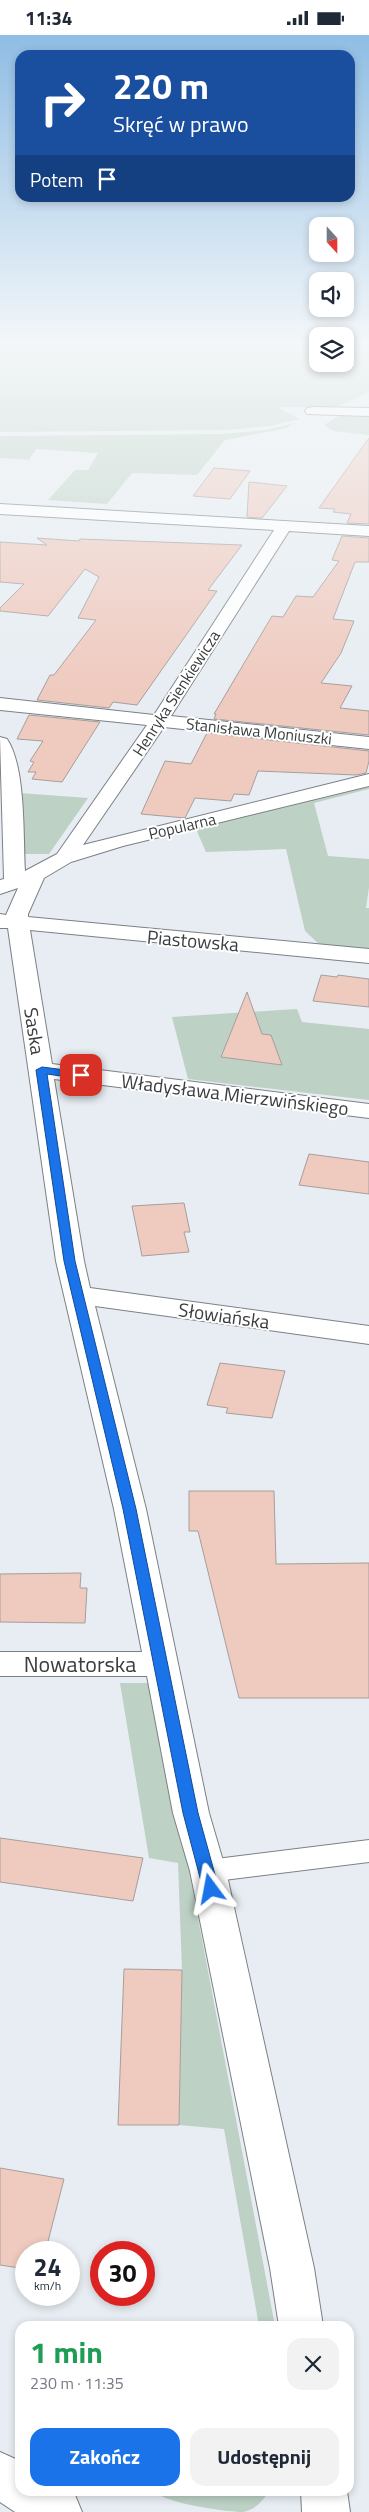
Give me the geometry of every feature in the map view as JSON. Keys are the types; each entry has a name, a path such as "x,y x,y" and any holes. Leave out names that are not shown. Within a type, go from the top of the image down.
{"street":[{"path":"0,509 369,531"},
{"name":"Henryka Sienkiewicza","path":"64,858 159,721 284,526"},
{"name":"Stanisława Moniuszki","path":"0,704 369,743"},
{"path":"0,743 9,769 17,881 18,914 9,922"},
{"name":"Popularna","path":"17,881 64,858 116,842 369,781"},
{"name":"Piastowska","path":"9,922 369,956"},
{"name":"Saska","path":"9,922 42,1070 70,1261 130,1509 191,1813 208,1871 292,2268 300,2321"},
{"name":"Władysława Mierzwińskiego","path":"42,1070 369,1111"},
{"name":"Słowiańska","path":"79,1295 369,1335"},
{"name":"Nowatorska","path":"0,1665 160,1664"},
{"path":"0,2475 15,2485"},
{"path":"33,2496 58,2512"},
{"path":"324,2496 326,2512"}],"lane":[{"path":"208,1871 369,1851"}],"green space":[{"path":"94,461 209,461 197,475 132,473 107,504 48,500 75,470 88,470"},
{"path":"369,786 369,789 314,803 328,856 369,859 369,887 366,908 369,908 369,950 320,945 305,931 286,849 206,852 195,827"},
{"path":"19,793 88,798 49,854 24,854"},
{"path":"297,1009 302,1022 369,1029 369,1100 188,1079 172,1017"},
{"path":"120,1683 151,1683 188,1865 274,2321 258,2321 224,2129 179,2125 182,1970 178,1863 149,1858"},
{"path":"163,2496 265,2496 258,2505 243,2512 210,2509"}],"building":[{"path":"353,461 369,461 369,524 347,523 351,514 333,512 335,509 319,508"},
{"path":"214,468 250,471 230,499 193,496"},
{"path":"249,482 287,486 262,518 247,517"},
{"path":"342,536 369,538 369,562 355,562 333,619 354,621 341,653 321,683 352,686 340,708 369,711 369,735 214,719 216,714 214,714 272,616 283,617 296,596 313,597 339,561 332,560"},
{"path":"37,538 79,541 80,539 242,545 208,590 217,591 137,705 113,702 109,708 37,700 50,675 54,675 96,620 78,618 99,577 85,569 48,616 0,611 0,608 24,584 0,582 0,542 47,545"},
{"path":"29,715 100,722 62,782 32,779 36,772 28,772 34,762 30,761 43,741 17,739"},
{"path":"207,733 369,751 369,761 366,773 356,775 258,771 249,795 234,794 231,801 195,798 185,818 141,814 165,761 191,764"},
{"path":"321,975 369,979 369,1007 313,1001"},
{"path":"247,992 262,1034 271,1035 282,1065 221,1057"},
{"path":"309,1154 369,1162 369,1194 299,1185"},
{"path":"184,1203 190,1232 184,1232 189,1252 142,1256 132,1206"},
{"path":"220,1363 285,1371 272,1418 226,1413 228,1408 207,1405"},
{"path":"189,1491 274,1491 276,1564 369,1563 369,1698 239,1698 198,1531 189,1531"},
{"path":"81,1573 80,1588 87,1588 85,1623 0,1622 0,1574"},
{"path":"0,1838 143,1858 133,1901 0,1882"},
{"path":"124,1969 182,1970 179,2125 118,2125"},
{"path":"0,2168 64,2179 48,2241 15,2241 15,2267 0,2265"}],"route":[{"path":"81,1075 42,1070 70,1261 130,1509 191,1813 208,1871 211,1889"}]}
